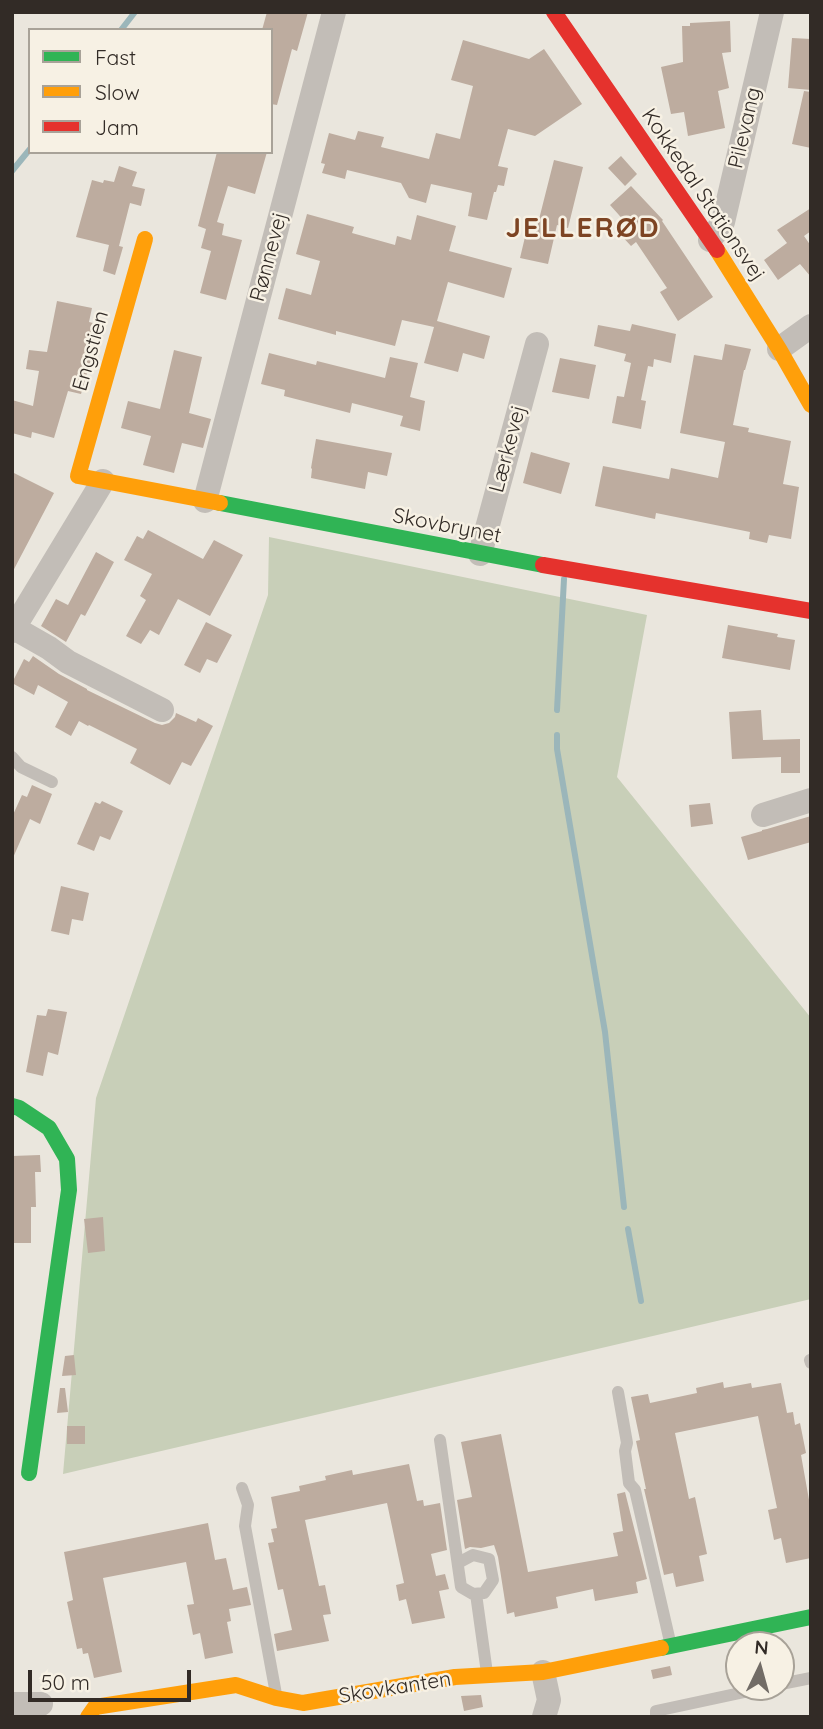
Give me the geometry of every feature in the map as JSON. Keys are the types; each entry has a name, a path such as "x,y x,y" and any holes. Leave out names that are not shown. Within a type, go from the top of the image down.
{"street":[{"name":"Rønnevej","path":"205,501 334,12"},
{"name":"Kokkedal Stationsvej","path":"554,12 710,240 811,405"},
{"name":"Pilevang","path":"710,240 723,222 772,12"},
{"name":"Engstien","path":"78,476 145,239"},
{"path":"779,349 811,326"},
{"name":"Lærkevej","path":"480,554 537,344"},
{"name":"Skovbrynet","path":"78,476 480,554 811,611"},
{"path":"103,481 13,630 49,648 68,662 162,710"},
{"path":"763,815 811,800"},
{"path":"12,1106 49,1128 67,1159 69,1190 29,1473"},
{"name":"Skovkanten","path":"88,1717 95,1707 236,1685 276,1698 303,1703 455,1677 543,1672 811,1617"},
{"path":"543,1672 549,1700 544,1717"},
{"path":"12,1704 41,1704"}],"lane":[{"path":"12,757 21,767 52,782"},
{"path":"618,1392 627,1443 625,1451 629,1483 635,1490 671,1646"},
{"path":"440,1440 461,1587 475,1594 484,1592 493,1580 489,1559 473,1555 458,1563"},
{"path":"242,1488 248,1505 245,1526 276,1698"},
{"path":"475,1594 487,1675"},
{"path":"656,1717 656,1711 725,1696"}],"green space":[{"path":"269,537 647,615 617,777 811,1018 811,1299 63,1474 96,1098 268,595"}],"building":[{"path":"267,12 308,12 297,51 292,49 277,105 273,104 273,28 263,28"},
{"path":"730,21 731,52 722,53 729,88 718,91 725,128 688,136 684,112 671,114 661,67 683,62 682,26 690,26 690,23"},
{"path":"792,38 811,39 811,90 788,88"},
{"path":"463,40 529,59 544,49 582,104 535,136 508,129 498,166 508,168 504,186 498,185 494,192 487,220 468,216 472,193 431,184 426,203 409,198 401,183 347,170 345,179 322,173 325,164 321,163 329,133 355,140 358,131 384,137 381,147 429,159 436,133 460,139 473,86 451,80"},
{"path":"804,91 811,92 811,148 792,144"},
{"path":"216,154 266,154 255,194 228,186 217,222 224,224 222,235 242,240 226,300 200,293 211,251 201,248 206,229 198,226"},
{"path":"621,156 637,174 625,186 608,168"},
{"path":"554,160 583,167 568,228 557,225 548,264 520,258 525,237 534,239"},
{"path":"119,166 137,172 132,186 145,189 141,206 130,203 119,246 123,247 115,275 103,271 109,245 76,237 92,180 114,182"},
{"path":"631,186 663,220 713,297 678,321 660,292 667,288 636,242 631,246 618,232 627,224 610,205"},
{"path":"811,208 811,231 804,236 811,246 811,277 800,264 778,280 764,260 787,243 777,230"},
{"path":"307,214 354,227 352,233 395,245 397,236 411,240 417,215 456,226 449,251 512,268 504,298 448,282 437,321 490,336 484,359 463,353 458,372 424,363 434,327 402,320 395,346 336,331 336,335 278,319 286,288 311,295 320,261 296,254"},
{"path":"57,301 92,308 89,322 101,325 81,394 68,391 54,438 32,432 31,438 12,433 12,400 33,406 39,371 26,369 29,350 47,352"},
{"path":"632,324 676,334 671,363 654,359 653,367 648,366 641,400 646,401 641,429 612,423 617,396 624,397 631,363 624,361 626,354 594,346 598,325 630,331"},
{"path":"725,344 751,349 733,425 749,428 748,432 791,441 783,484 799,487 791,539 769,535 767,543 749,539 750,532 656,513 655,519 595,506 603,466 669,479 671,468 718,478 725,442 680,433 694,355 722,360"},
{"path":"174,350 202,357 189,413 211,419 203,448 182,443 174,473 143,465 151,436 121,428 128,401 160,409"},
{"path":"269,353 316,365 317,361 385,378 390,357 418,363 410,397 425,401 420,431 400,426 403,416 352,403 350,413 284,396 285,390 261,384"},
{"path":"560,358 596,365 589,399 552,392"},
{"path":"316,439 392,453 387,476 368,472 365,489 311,478"},
{"path":"531,452 570,463 561,494 523,483"},
{"path":"12,472 54,493 12,573"},
{"path":"148,530 203,559 214,540 243,555 210,616 178,599 159,635 150,630 141,644 126,636 146,600 140,596 152,574 124,560 137,536 143,539"},
{"path":"96,552 114,562 85,616 81,614 66,642 41,626 56,599 68,605"},
{"path":"206,622 232,635 217,663 207,659 200,673 184,665"},
{"path":"728,625 778,634 777,637 795,640 790,670 722,658"},
{"path":"33,656 87,690 155,723 169,723 176,713 196,722 198,718 213,726 191,766 182,762 170,785 130,763 137,749 79,721 71,736 55,727 68,702 38,685 34,695 12,683 24,659 29,662"},
{"path":"761,710 763,740 800,739 800,773 781,773 781,757 732,759 729,712"},
{"path":"32,785 52,794 40,824 30,819 12,860 12,817 22,795 27,797"},
{"path":"102,801 123,811 110,840 100,836 94,851 77,844 95,802 100,804"},
{"path":"710,803 713,824 691,827 689,805"},
{"path":"811,816 811,842 748,860 741,837"},
{"path":"61,886 89,893 83,921 72,919 69,935 51,931"},
{"path":"48,1009 67,1012 58,1055 48,1052 43,1076 26,1072 37,1015 46,1016"},
{"path":"40,1155 41,1172 35,1172 36,1207 31,1207 31,1243 12,1243 12,1156"},
{"path":"103,1217 105,1251 88,1253 84,1219"},
{"path":"74,1355 76,1375 62,1376 65,1356"},
{"path":"723,1382 724,1388 751,1383 752,1388 781,1383 787,1413 793,1412 795,1425 800,1423 806,1453 801,1455 811,1511 811,1558 786,1563 781,1538 774,1540 768,1510 777,1508 758,1416 675,1433 689,1499 695,1497 707,1554 699,1556 704,1581 676,1587 673,1573 664,1575 644,1489 636,1441 640,1440 631,1397 648,1394 650,1403 697,1393 696,1388"},
{"path":"60,1388 65,1388 68,1412 57,1413"},
{"path":"67,1426 85,1426 85,1444 67,1444"},
{"path":"501,1434 528,1572 618,1556 613,1533 623,1531 617,1494 625,1492 647,1579 636,1582 638,1593 595,1601 593,1589 556,1597 558,1608 515,1617 514,1612 507,1614 494,1545 465,1549 457,1500 472,1497 461,1442"},
{"path":"409,1464 417,1501 423,1500 424,1506 440,1503 447,1550 431,1554 436,1576 445,1574 449,1589 439,1591 445,1618 412,1624 406,1599 399,1601 396,1585 404,1583 387,1503 305,1520 319,1586 325,1585 331,1614 323,1615 329,1641 277,1651 274,1634 292,1630 283,1589 278,1590 268,1543 274,1542 271,1529 277,1528 271,1497 300,1491 299,1486 326,1480 325,1476 352,1470 353,1475"},
{"path":"208,1523 215,1560 226,1558 233,1590 247,1587 251,1605 229,1609 231,1621 227,1622 233,1653 205,1659 200,1633 193,1635 187,1605 194,1604 186,1562 103,1578 122,1672 94,1678 88,1653 83,1654 82,1648 77,1649 67,1602 73,1600 64,1552"},
{"path":"670,1666 672,1675 653,1679 651,1670"},
{"path":"481,1695 483,1707 464,1711 461,1696"}],"waterway":[{"path":"123,28 135,12"},
{"path":"12,171 28,151"},
{"path":"557,710 564,579"},
{"path":"557,735 557,749 605,1032 624,1207"},
{"path":"628,1229 641,1301"}],"traffic: fast":[{"path":"220,503 543,565"},
{"path":"12,1106 49,1128 67,1159 69,1190 29,1473"},
{"path":"661,1648 811,1617"}],"traffic: slow":[{"path":"145,239 78,476 220,503"},
{"path":"717,250 811,405"},
{"path":"88,1717 95,1707 236,1685 276,1698 303,1703 455,1677 543,1672 661,1648"}],"traffic: jam":[{"path":"554,12 717,250"},
{"path":"543,565 811,611"}],"district":[{"name":"JELLERØD","path":"583,229"}]}
